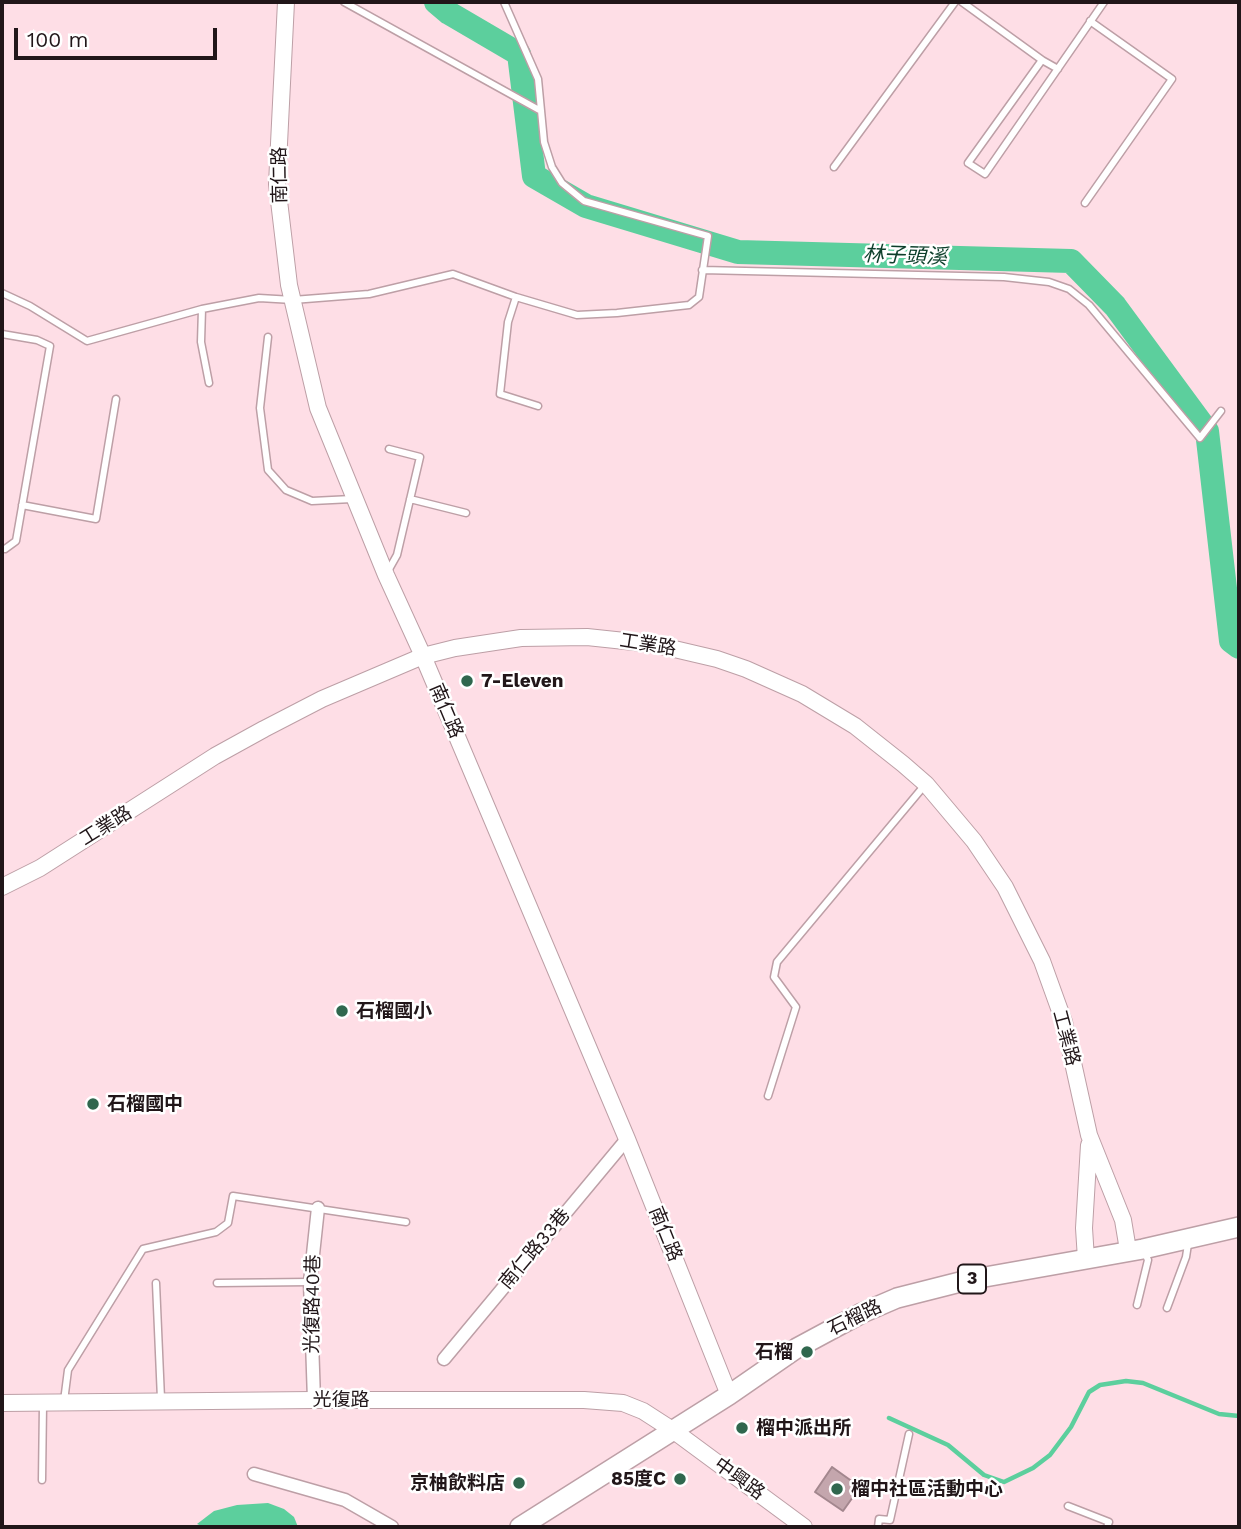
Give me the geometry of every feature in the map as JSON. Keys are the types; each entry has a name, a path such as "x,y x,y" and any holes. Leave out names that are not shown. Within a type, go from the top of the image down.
{"main road":[{"name":"石榴路","path":"520,1527 674,1431 797,1348 862,1313 897,1298 968,1280 1135,1250 1239,1227"}],"street":[{"name":"南仁路","path":"286,2 276,184 293,300 318,408 386,575 423,656 627,1139 729,1395"},
{"name":"工業路","path":"2,887 40,867 215,756 264,729 322,699 423,656 488,642 554,636 620,639 685,651 746,669 829,709 879,744 926,784 974,841 1006,887 1042,961 1064,1022 1089,1135 1135,1250"},
{"name":"工業路","path":"1086,1259 1084,1228 1089,1135"},
{"name":"南仁路33巷","path":"444,1359 627,1139"},
{"name":"光復路40巷","path":"314,1400 310,1282 318,1208"},
{"name":"光復路","path":"2,1404 584,1400 623,1403 643,1410 674,1431"},
{"name":"中興路","path":"674,1431 804,1527"},
{"path":"254,1474 345,1500 392,1527"}],"lane":[{"path":"344,2 541,111"},
{"path":"2,293 30,306 88,341 202,309 259,298 293,300 369,294 453,274 577,315 689,304 699,297 708,236 584,201 562,183 552,167 544,142 538,79 504,2"},
{"path":"834,167 955,2"},
{"path":"962,2 1041,60 1058,69"},
{"path":"1041,60 968,163 985,174 1104,2"},
{"path":"1085,202 1172,79 1090,21"},
{"path":"702,270 1004,276 1049,282 1069,289 1089,305 1200,438 1221,411"},
{"path":"516,297 508,322 500,394 538,406"},
{"path":"202,309 201,342 209,383"},
{"path":"2,334 37,340 50,346 16,541 2,549"},
{"path":"268,337 260,408 268,470 286,490 312,501 354,499"},
{"path":"22,505 96,519 116,400"},
{"path":"386,575 397,555 420,457 389,449"},
{"path":"410,499 466,513"},
{"path":"768,1096 796,1007 774,977 777,962 926,784"},
{"path":"64,1403 68,1370 144,1248 216,1233 228,1223 233,1196 406,1222"},
{"path":"1167,1308 1186,1257 1188,1238"},
{"path":"1135,1250 1148,1261 1137,1305"},
{"path":"217,1283 310,1282"},
{"path":"156,1283 161,1401"},
{"path":"42,1480 43,1403"},
{"path":"877,1527 879,1519 891,1520 909,1434"},
{"path":"1068,1506 1109,1522 1107,1527"}],"shaded area":[{"path":"268,1503 284,1509 294,1517 298,1527 204,1527 197,1524 214,1511 237,1505"}],"building":[{"name":"榴中社區活動中心","path":"832,1467 860,1487 843,1511 815,1492"}],"waterway":[{"name":"林子頭溪","path":"436,2 449,13 519,54 534,176 586,206 738,252 1071,261 1115,306 1207,431 1231,641 1239,647"},
{"path":"889,1418 948,1445 984,1475 1004,1482 1033,1468 1050,1455 1071,1427 1089,1392 1100,1385 1126,1381 1143,1383 1219,1414 1239,1416"}],"place":[{"name":"7-Eleven","path":"467,681"},
{"name":"石榴國小","path":"342,1011"},
{"name":"石榴國中","path":"93,1104"},
{"name":"石榴","path":"807,1352"},
{"name":"榴中派出所","path":"742,1428"},
{"name":"85度C","path":"680,1479"},
{"name":"京柚飲料店","path":"519,1483"},
{"name":"榴中社區活動中心","path":"837,1489"}]}
